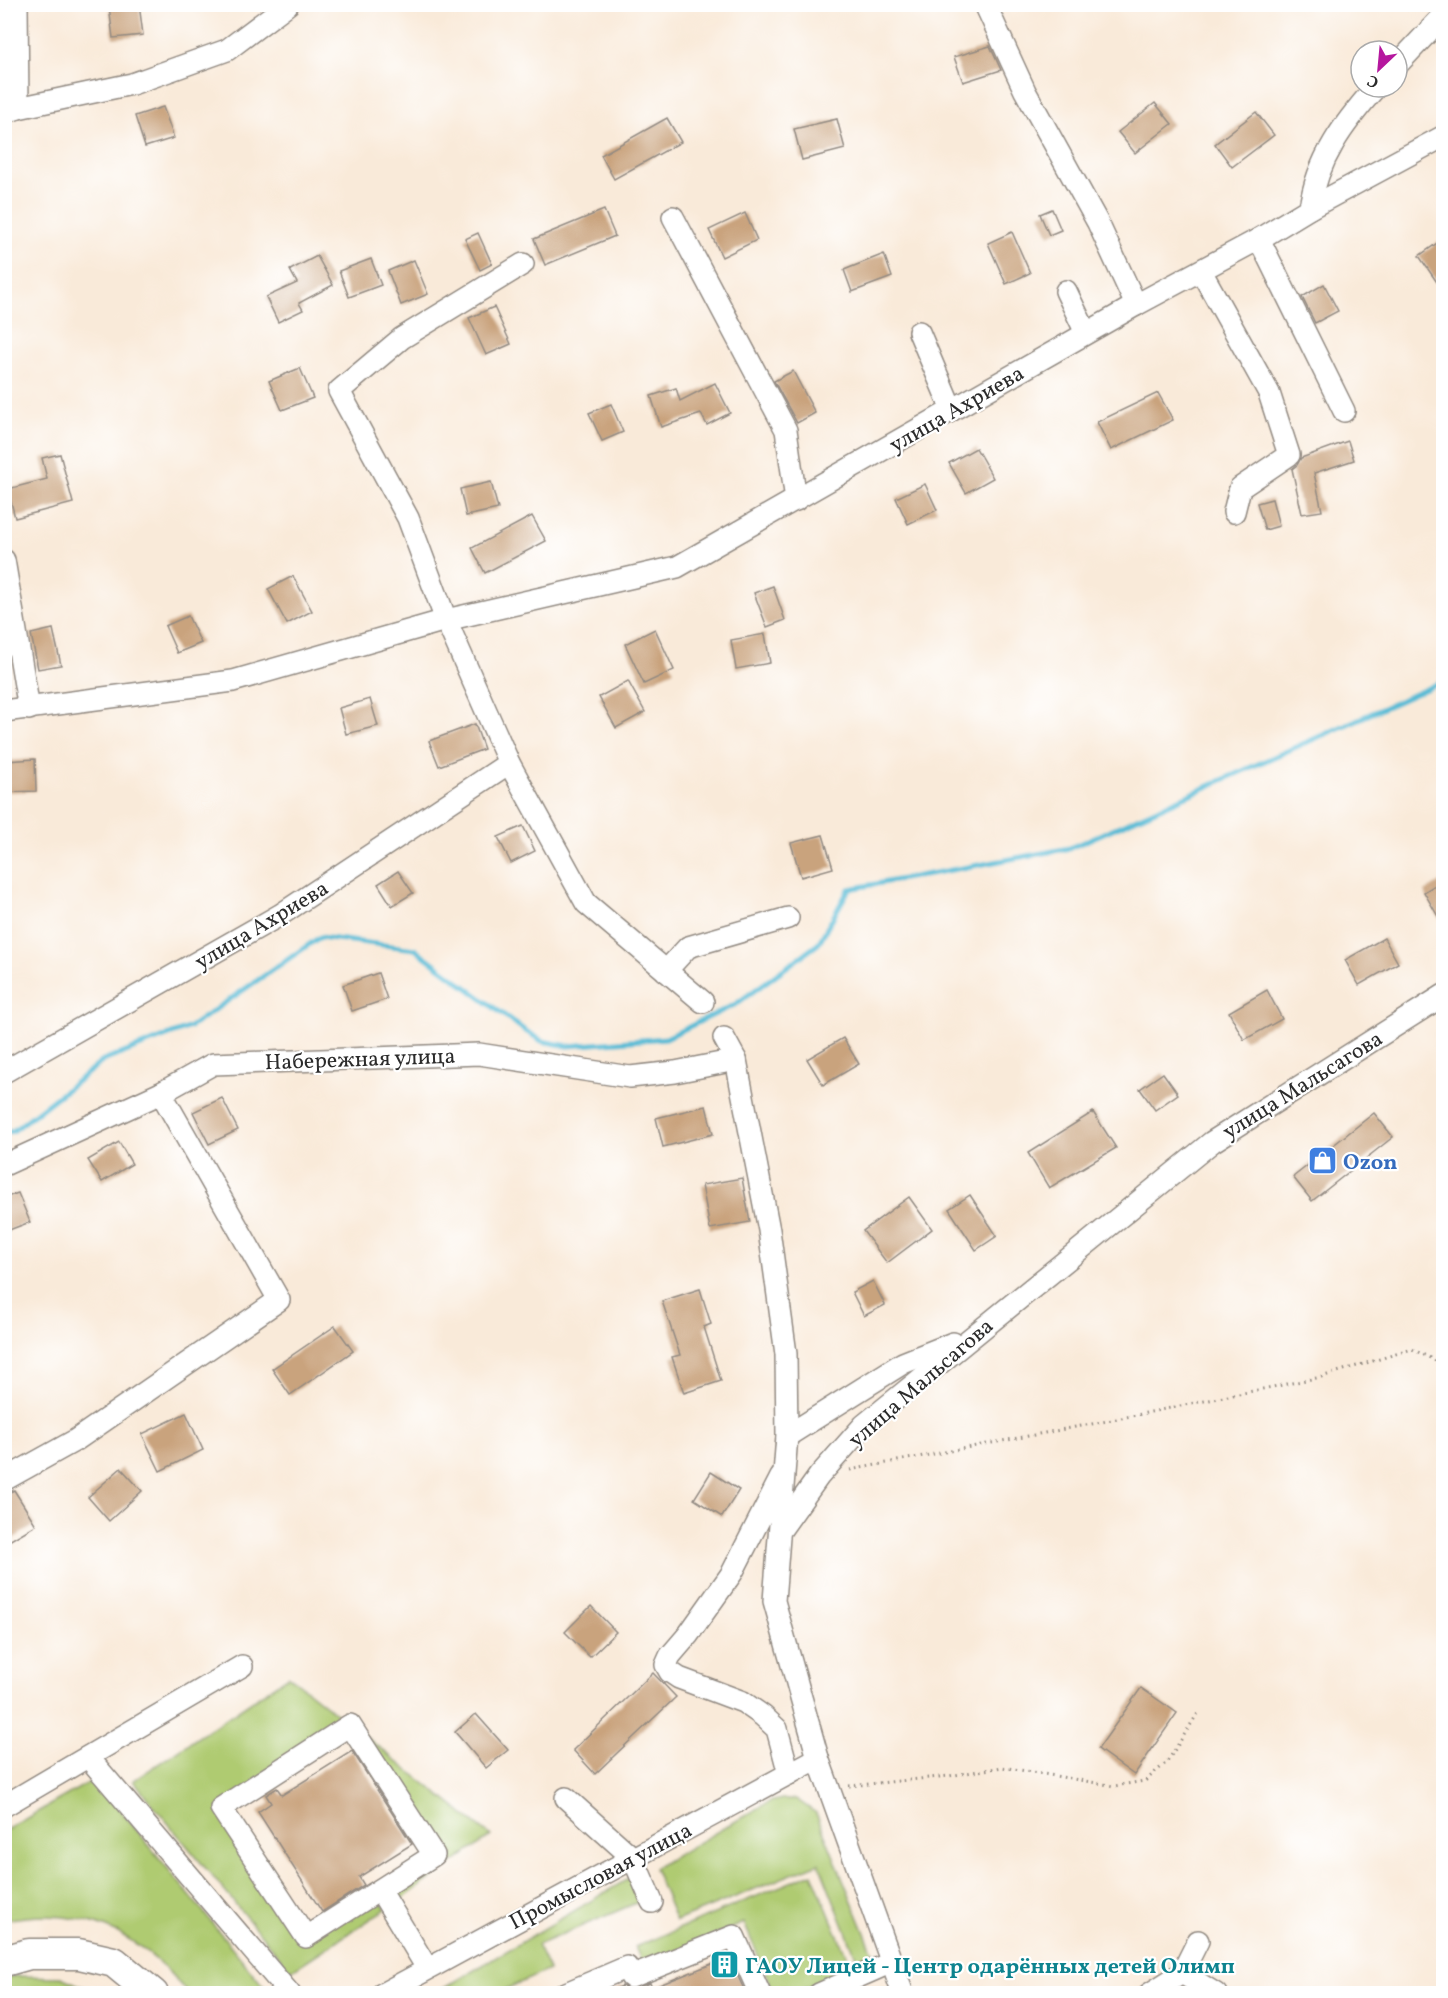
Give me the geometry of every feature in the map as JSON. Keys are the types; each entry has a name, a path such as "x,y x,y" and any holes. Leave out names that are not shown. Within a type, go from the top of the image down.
{"highway":[{"path":"4,1961 29,1954 80,1954 114,1962 153,1994"}],"street":[{"path":"17,4 11,110 132,84 226,50 288,4"},
{"path":"986,4 1025,91 1098,223 1136,305"},
{"path":"1409,52 1443,15"},
{"path":"1310,208 1317,175 1324,160 1342,129 1366,99"},
{"name":"улица Ахриева","path":"4,711 233,681 446,620 677,567 1086,333 1443,136"},
{"path":"673,217 786,430 796,500"},
{"path":"1259,239 1344,411"},
{"path":"523,264 402,338 339,391 408,518 446,620 509,763 586,903 703,1002"},
{"path":"1201,271 1269,393 1289,455 1239,488 1234,512"},
{"path":"1066,291 1086,333"},
{"path":"919,332 952,410"},
{"path":"4,560 29,709"},
{"name":"улица Ахриева","path":"4,1072 280,915 509,763"},
{"path":"666,971 688,947 788,918"},
{"name":"улица Мальсагова","path":"781,1529 819,1476 864,1425 1212,1142 1443,995"},
{"path":"724,1038 736,1060 771,1242 786,1354 788,1436 774,1601 818,1758 903,1994"},
{"name":"Набережная улица","path":"4,1165 161,1092 213,1064 479,1054 630,1077 675,1072 736,1060"},
{"path":"4,1480 76,1440 279,1300 161,1092"},
{"path":"788,1436 903,1363 973,1335"},
{"path":"785,1471 732,1574 670,1656 666,1665 670,1672 679,1677 743,1702 763,1716 777,1729 789,1774"},
{"path":"4,1806 242,1666"},
{"path":"350,1725 434,1855 380,1890 306,1938 221,1808 350,1725"},
{"path":"88,1757 290,1994"},
{"name":"Промысловая улица","path":"382,1994 818,1758"},
{"path":"566,1798 633,1857 652,1902"},
{"path":"380,1890 427,1968"},
{"path":"564,1994 627,1967 631,1977 734,1936 760,1994"},
{"path":"1149,1994 1182,1973 1198,1941"},
{"path":"819,1994 892,1962"},
{"path":"1182,1973 1216,1994"}],"path":[{"path":"819,1476 1321,1377 1412,1349 1443,1365"},
{"path":"829,1788 949,1776 1002,1767 1114,1786 1145,1781 1167,1762 1198,1713"}],"green space":[{"path":"289,1676 491,1836 395,1904 385,1887 434,1855 350,1725 222,1808 306,1937 376,1893 386,1909 291,1971 133,1781"},
{"path":"95,1779 269,1993 187,1993 149,1954 129,1939 107,1928 84,1920 60,1916 33,1916 5,1920 4,1831"},
{"path":"796,1799 816,1813 874,1955 874,1960 860,1967 819,1863 676,1921 654,1868 769,1802"},
{"path":"812,1873 852,1969 793,1993 774,1993 744,1923 643,1965 635,1947"},
{"path":"631,1877 641,1901 537,1945 549,1970 497,1993 434,1994"},
{"path":"13,1976 61,1977 97,1993 5,1993 5,1979"}],"building":[{"path":"139,4 143,35 113,38 109,6"},
{"path":"990,46 1001,70 963,82 954,57"},
{"path":"1155,103 1172,124 1135,153 1118,132"},
{"path":"163,107 174,138 145,147 135,116"},
{"path":"1256,112 1274,135 1232,167 1215,144"},
{"path":"667,118 681,142 614,179 601,155"},
{"path":"837,119 845,149 802,160 794,129"},
{"path":"1052,209 1061,230 1049,235 1040,214"},
{"path":"604,210 615,236 545,265 534,239"},
{"path":"745,213 757,240 722,257 709,230"},
{"path":"1012,232 1030,273 1006,284 988,243"},
{"path":"478,233 492,264 480,270 465,239"},
{"path":"1443,239 1443,291 1419,256"},
{"path":"884,254 892,277 852,292 844,270"},
{"path":"317,256 333,285 299,303 303,310 278,322 266,297 297,283 290,270"},
{"path":"371,259 381,285 349,297 339,271"},
{"path":"414,260 428,294 401,305 388,271"},
{"path":"1324,284 1338,311 1315,323 1302,297"},
{"path":"494,307 511,344 486,355 469,318"},
{"path":"300,368 313,398 282,410 269,381"},
{"path":"793,371 815,413 797,423 774,381"},
{"path":"715,383 730,413 707,425 701,414 661,427 651,396 676,388 680,401"},
{"path":"1158,393 1173,420 1111,450 1097,422"},
{"path":"611,404 623,432 602,441 589,413"},
{"path":"1348,441 1354,460 1314,473 1322,511 1302,514 1292,469 1301,458"},
{"path":"976,448 993,478 966,493 949,463"},
{"path":"60,454 73,503 15,518 8,489 47,479 42,458"},
{"path":"491,482 498,509 466,516 460,489"},
{"path":"925,484 937,510 908,524 896,498"},
{"path":"1272,499 1279,526 1265,530 1257,503"},
{"path":"532,516 546,541 485,573 472,548"},
{"path":"293,576 312,611 287,624 268,589"},
{"path":"773,586 785,620 767,627 754,593"},
{"path":"188,616 201,643 177,653 165,626"},
{"path":"53,629 61,665 38,669 31,634"},
{"path":"655,629 674,670 644,684 625,644"},
{"path":"765,634 770,663 736,669 731,640"},
{"path":"628,681 645,712 616,728 599,697"},
{"path":"370,699 378,726 346,734 339,708"},
{"path":"475,724 484,749 439,766 429,741"},
{"path":"35,759 36,791 8,792 6,761"},
{"path":"523,826 535,851 511,863 498,837"},
{"path":"823,835 833,868 801,877 791,843"},
{"path":"398,871 413,893 392,906 378,884"},
{"path":"1443,880 1443,925 1424,892"},
{"path":"1384,938 1398,963 1359,985 1345,960"},
{"path":"378,973 387,999 352,1011 343,985"},
{"path":"1267,990 1282,1019 1244,1040 1229,1012"},
{"path":"843,1038 859,1064 823,1085 807,1059"},
{"path":"1163,1073 1178,1094 1155,1110 1140,1089"},
{"path":"222,1098 238,1130 209,1144 193,1112"},
{"path":"706,1106 713,1134 663,1147 656,1118"},
{"path":"1093,1112 1116,1148 1049,1188 1028,1153"},
{"path":"1374,1113 1393,1137 1312,1201 1293,1177"},
{"path":"119,1142 132,1164 102,1182 88,1160"},
{"path":"742,1178 750,1222 710,1229 702,1185"},
{"path":"18,1193 30,1222 4,1232 4,1198"},
{"path":"970,1195 997,1236 976,1250 949,1209"},
{"path":"909,1197 932,1229 887,1263 863,1231"},
{"path":"873,1281 885,1305 864,1316 852,1292"},
{"path":"700,1289 711,1324 704,1327 721,1381 684,1393 672,1357 680,1355 662,1301"},
{"path":"335,1326 353,1351 290,1395 272,1369"},
{"path":"186,1413 203,1450 160,1471 142,1434"},
{"path":"121,1468 142,1491 109,1521 88,1497"},
{"path":"711,1472 739,1490 722,1517 694,1499"},
{"path":"14,1490 36,1525 4,1544 4,1496"},
{"path":"591,1606 616,1632 590,1657 565,1632"},
{"path":"653,1673 676,1697 595,1774 573,1750"},
{"path":"1141,1688 1177,1713 1134,1775 1098,1749"},
{"path":"476,1714 508,1750 486,1768 455,1732"},
{"path":"352,1751 412,1844 359,1877 364,1885 322,1912 258,1812 271,1803 266,1795 277,1788 282,1795"},
{"name":"ГАОУ Лицей - Центр одарённых детей Олимп","path":"729,1957 746,1994 605,1994 622,1986 630,1990 650,1983 652,1988"}],"waterway":[{"path":"4,1133 13,1131 103,1061 190,1027 320,937 415,949 542,1041 568,1046 666,1038 736,1004 818,944 849,889 1070,848 1444,681"}],"place":[{"name":"Ozon","path":"1322,1161"},
{"name":"ГАОУ Лицей - Центр одарённых детей Олимп","path":"724,1965"}]}
